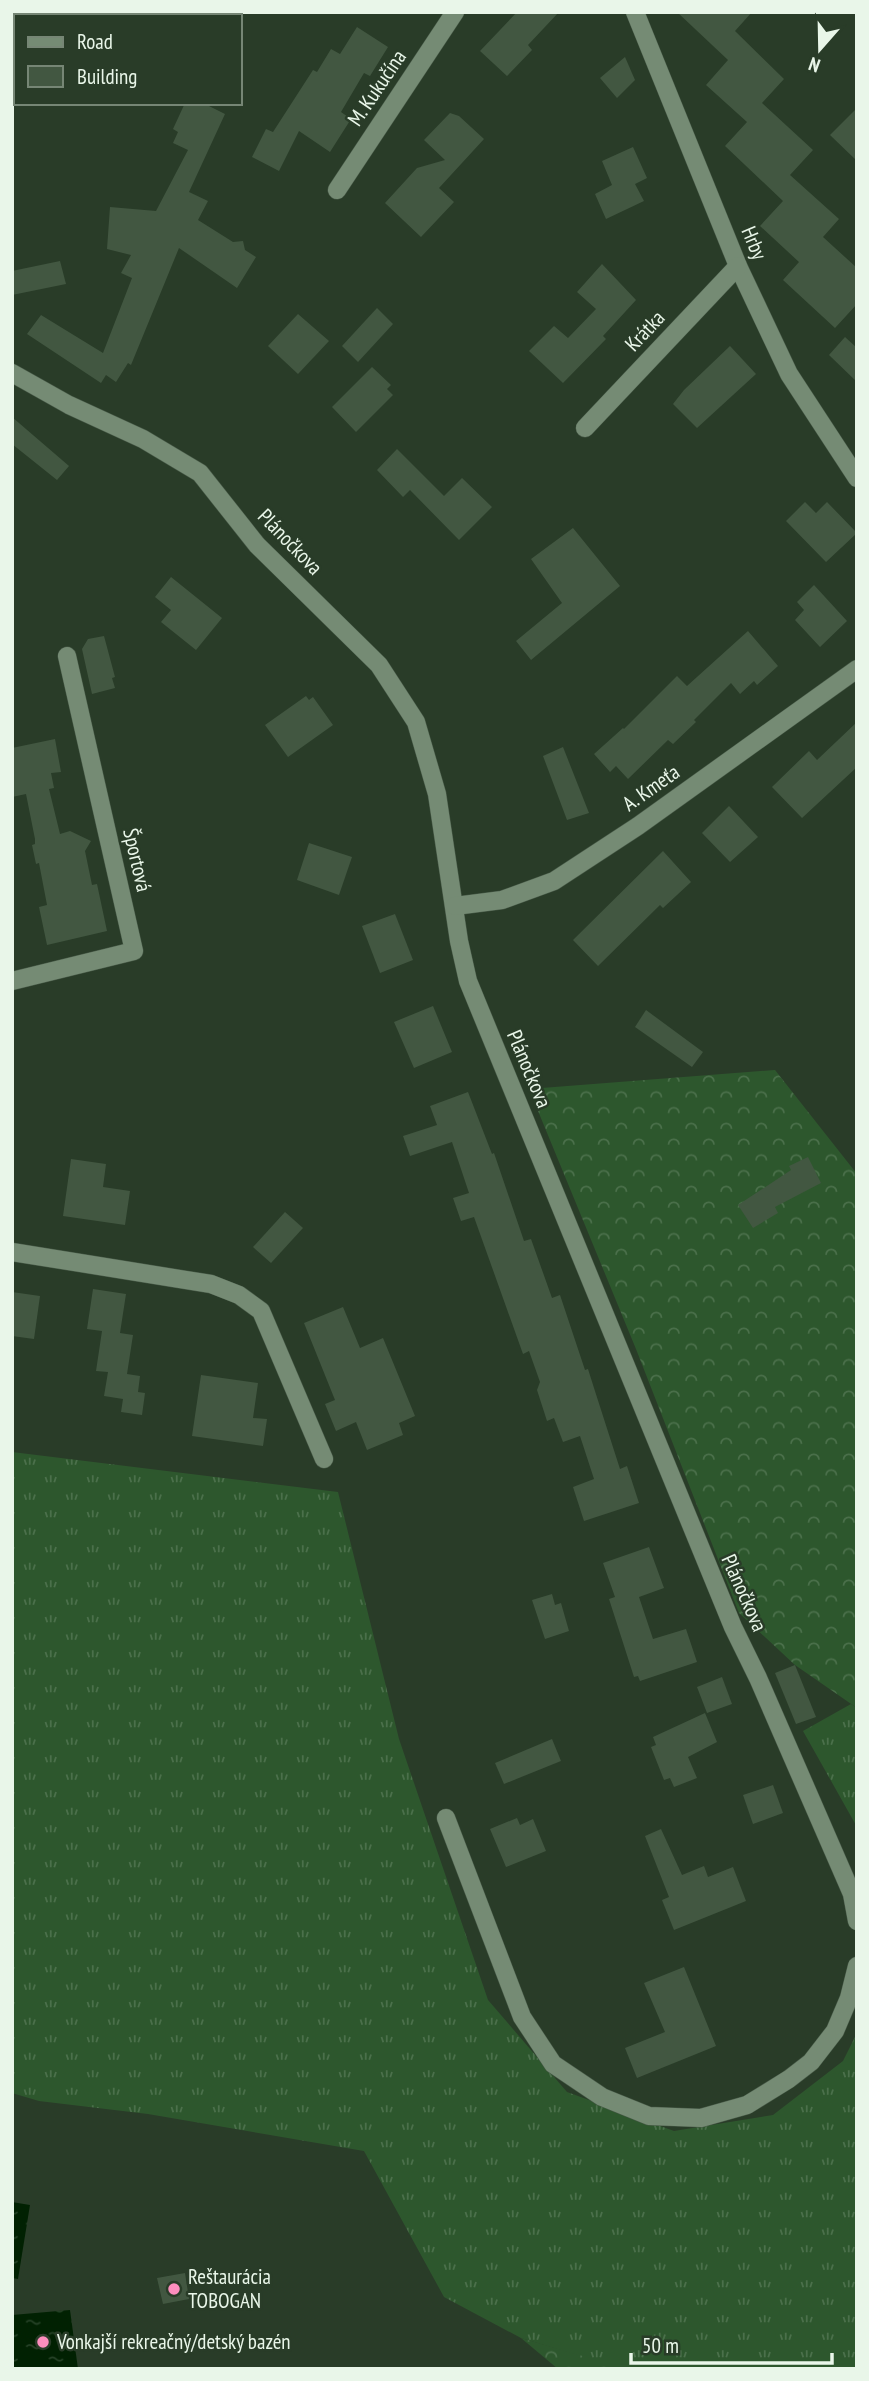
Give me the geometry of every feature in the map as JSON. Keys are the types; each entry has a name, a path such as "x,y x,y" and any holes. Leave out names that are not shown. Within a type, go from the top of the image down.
{"street":[{"name":"M. Kukučína","path":"337,190 455,12"},
{"name":"Hrby","path":"635,12 738,265 789,374 857,478"},
{"name":"Krátka","path":"585,428 738,265"},
{"name":"Plánočkova","path":"12,373 69,405 143,439 200,473 257,545 379,665 416,722 437,794 458,941 468,981 733,1627 852,1894 857,1921"},
{"name":"Športová","path":"12,981 134,951 67,656"},
{"name":"A. Kmeťa","path":"455,906 502,900 554,881 638,826 857,669"},
{"path":"12,1252 211,1284 239,1295 261,1311 324,1459"},
{"path":"446,1818 522,2017 553,2064 602,2097 649,2116 701,2118 747,2105 789,2079 811,2062 835,2031 849,1998 857,1966"}],"green space":[{"path":"775,1070 857,1174 857,1708 795,1665 739,1613 636,1349 529,1089"},
{"path":"12,1452 338,1492 399,1739 488,2000 567,2092 674,2131 773,2115 843,2061 857,2033 857,2369 623,2369 521,2338 444,2297 364,2151 148,2114 39,2101 12,2093"},
{"path":"851,1704 857,1708 857,1827 803,1731"},
{"path":"521,2338 627,2369 558,2369"}],"water":[{"path":"12,2202 30,2205 18,2279 12,2278"},
{"name":"Vonkajší rekreačný/detský bazén","path":"70,2310 78,2369 12,2369 12,2315"}],"building":[{"path":"517,12 559,12 528,45 532,50 507,76 480,51"},
{"path":"677,12 752,12 735,31 784,79 762,103 813,150 790,175 839,219 823,237 857,268 857,304 835,328 783,280 799,262 760,226 783,201 725,146 747,122 706,85 728,60"},
{"path":"357,27 388,47 370,76 364,73 341,112 351,119 330,152 299,131 279,171 252,157 266,129 273,132 313,70 317,72 331,49 340,54"},
{"path":"625,57 635,80 617,98 600,78"},
{"path":"184,105 207,105 225,114 189,192 208,201 198,220 233,242 243,241 245,250 256,257 237,288 179,248 131,365 128,363 116,382 106,375 101,383 27,334 41,315 103,353 132,278 121,273 131,255 107,249 110,207 156,211 188,150 173,143 178,132 173,129"},
{"path":"857,108 857,161 830,135"},
{"path":"450,113 459,116 484,139 439,188 454,202 421,237 385,203 417,168 445,160 424,140"},
{"path":"633,147 647,178 635,184 644,201 606,219 595,194 612,185 602,161"},
{"path":"60,261 66,284 12,295 12,271"},
{"path":"602,264 636,300 603,336 606,339 563,383 529,351 554,326 568,338 596,309 577,292"},
{"path":"377,308 393,324 358,362 342,346"},
{"path":"298,314 329,341 298,374 268,346"},
{"path":"845,337 857,348 857,382 829,355"},
{"path":"730,346 756,374 697,428 673,404"},
{"path":"372,367 391,385 387,389 393,395 356,432 332,407"},
{"path":"12,417 69,466 57,480 12,444"},
{"path":"397,449 444,496 462,478 492,507 459,540 410,490 403,497 377,470"},
{"path":"805,502 816,513 827,502 857,533 826,562 786,521"},
{"path":"573,528 620,586 531,660 516,641 562,603 531,559"},
{"path":"171,577 222,618 196,650 161,622 171,610 155,597"},
{"path":"814,585 847,621 820,647 795,620 804,610 797,602"},
{"path":"748,631 778,666 757,685 754,681 740,694 731,683 673,744 668,740 628,779 616,766 610,772 594,754 624,729 677,676 687,686"},
{"path":"104,636 115,677 112,678 115,688 92,694 82,649 88,639"},
{"path":"306,696 309,700 313,697 333,725 288,757 265,725"},
{"path":"857,722 857,767 802,818 772,787 809,751 817,760"},
{"path":"55,739 61,772 51,773 54,788 49,789 60,834 70,831 91,841 85,851 92,885 97,884 107,931 47,945 39,907 47,905 39,863 36,864 32,845 35,844 35,839 26,794 12,797 12,748"},
{"path":"563,747 589,813 567,820 543,756"},
{"path":"729,806 758,837 730,862 702,833"},
{"path":"309,843 352,857 339,895 297,880"},
{"path":"663,851 691,882 663,908 660,905 598,966 573,940"},
{"path":"395,914 413,960 380,973 362,926"},
{"path":"433,1006 452,1052 414,1068 394,1022"},
{"path":"646,1010 703,1052 692,1067 635,1027"},
{"path":"468,1092 492,1154 494,1153 524,1241 531,1239 552,1298 560,1295 585,1370 588,1369 620,1469 627,1466 639,1503 584,1521 573,1487 594,1479 580,1436 563,1442 554,1418 547,1421 537,1390 540,1382 529,1351 523,1354 474,1217 461,1221 453,1198 469,1193 452,1142 410,1156 403,1136 437,1125 430,1106"},
{"path":"808,1157 821,1183 775,1207 778,1213 753,1228 738,1205 791,1170 789,1166"},
{"path":"71,1159 106,1164 103,1187 130,1191 125,1225 63,1216"},
{"path":"285,1212 303,1228 271,1263 253,1247"},
{"path":"93,1289 126,1294 120,1333 133,1335 127,1374 140,1376 138,1392 145,1393 142,1415 121,1412 123,1399 104,1396 108,1372 96,1371 102,1331 87,1329"},
{"path":"12,1292 40,1296 34,1339 12,1336"},
{"path":"343,1307 360,1348 383,1338 415,1416 399,1423 403,1435 367,1450 356,1422 336,1431 325,1404 335,1400 304,1323"},
{"path":"201,1375 258,1383 253,1418 267,1419 263,1446 192,1436"},
{"path":"649,1547 664,1588 639,1597 653,1639 686,1629 697,1662 640,1681 638,1676 634,1677 609,1599 615,1597 603,1563"},
{"path":"552,1594 555,1605 561,1603 569,1631 545,1639 532,1600"},
{"path":"795,1665 816,1717 796,1724 775,1673"},
{"path":"722,1677 732,1704 707,1713 697,1687"},
{"path":"705,1713 717,1742 688,1757 697,1778 674,1787 670,1778 664,1780 651,1747 656,1745 653,1737"},
{"path":"552,1739 561,1761 504,1784 495,1763"},
{"path":"773,1785 783,1813 753,1824 743,1795"},
{"path":"517,1818 520,1825 533,1819 546,1851 506,1867 490,1829"},
{"path":"661,1829 682,1875 704,1866 708,1877 733,1867 746,1901 674,1930 662,1900 669,1897 645,1836"},
{"path":"684,1967 716,2046 637,2078 625,2048 665,2032 644,1983"},
{"name":"Reštaurácia TOBOGAN","path":"185,2273 189,2299 163,2304 157,2278"}],"place":[{"name":"Reštaurácia TOBOGAN","path":"174,2289"},
{"name":"Vonkajší rekreačný/detský bazén","path":"43,2342"}]}
